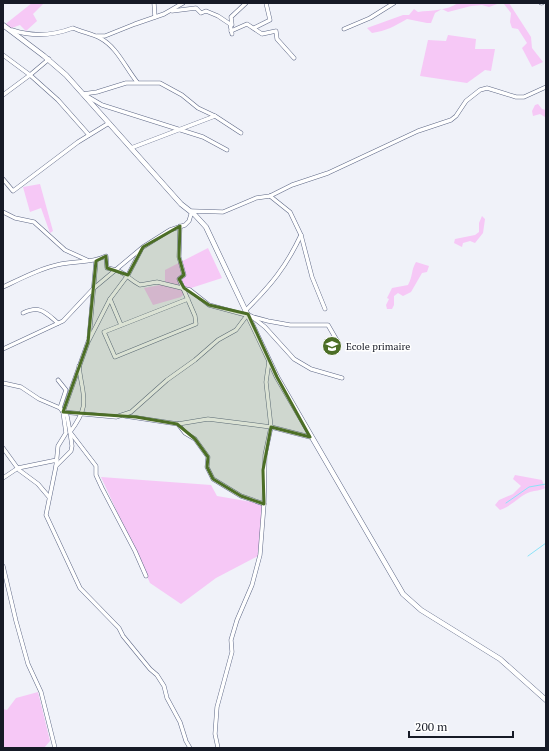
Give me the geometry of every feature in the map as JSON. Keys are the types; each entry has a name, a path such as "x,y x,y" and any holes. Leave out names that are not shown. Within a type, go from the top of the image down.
{"street":[{"path":"154,3 155,17"},
{"path":"90,35 105,36 171,11 183,3"},
{"path":"246,3 231,17 231,32 247,24 262,34 276,31 277,39 294,58"},
{"path":"254,28 270,20 266,3"},
{"path":"344,29 370,18 394,3"},
{"path":"171,11 196,8 201,13 206,11 218,16 231,25 243,26"},
{"path":"3,25 49,59 66,75 181,204 200,220 212,238 269,361 310,436 404,595 421,610 500,659 546,700"},
{"path":"8,30 26,34 45,35 73,28 99,38 114,48 137,82"},
{"path":"3,55 30,75 58,100 89,135"},
{"path":"3,95 49,59"},
{"path":"83,94 97,92 126,83 160,82 169,86 198,108 215,116 241,133"},
{"path":"192,212 223,212 256,198 270,196 292,185 328,173 418,131 451,120 456,116 466,101 480,90 488,88 516,97 524,97 546,86"},
{"path":"3,89 7,92"},
{"path":"83,94 102,105 203,137 227,150"},
{"path":"131,148 215,116"},
{"path":"3,179 13,190 89,135 109,123"},
{"path":"270,196 290,212 301,235 312,277 325,309"},
{"path":"3,212 15,218 34,222 65,250 88,261"},
{"path":"3,349 63,321 94,288 118,270 143,247 189,221 192,212"},
{"path":"180,226 179,257 184,275 179,279 184,288 195,316 196,324 115,357 104,332 188,299"},
{"path":"124,416 131,412 218,340 236,330 247,312 271,286 291,257 301,235"},
{"path":"61,410 88,342 110,300 128,275 143,247"},
{"path":"3,287 43,269 61,264 96,261 106,256 107,268 118,270 128,275 140,285 157,282 184,288 190,290 209,304 238,313 247,312 268,321 290,325 328,324 339,344"},
{"path":"88,342 96,261"},
{"path":"110,300 121,325"},
{"path":"23,313 33,309 42,310 58,323"},
{"path":"247,312 264,327 294,359 311,369 342,378"},
{"path":"218,748 216,734 217,707 232,652 231,640 257,568 264,504 263,470 271,427 266,382 269,361"},
{"path":"70,432 82,413 85,400 79,366"},
{"path":"58,380 66,390 61,410 66,433 58,446 56,466 46,515 80,588 119,628 157,676 180,722 186,741 190,748"},
{"path":"3,383 21,387 38,399 61,410 116,417 124,416 178,424 208,419 271,427 310,436"},
{"path":"56,466 71,452 72,446 67,416 61,410"},
{"path":"178,424 185,433 196,439 208,457 207,467 213,479 241,496 264,504"},
{"path":"70,432 96,466 96,474 102,488 132,545 146,576"},
{"path":"3,448 18,468 41,487 49,497"},
{"path":"3,478 18,468 56,460"},
{"path":"3,566 28,664 41,692 55,748"}],"highlighted area":[{"path":"180,226 179,257 184,275 179,279 184,288 209,305 248,314 277,377 310,437 271,427 263,470 264,504 241,496 213,479 207,467 208,457 195,439 177,424 136,417 63,412 88,342 96,261 106,256 107,268 128,275 143,247"}],"shaded area":[{"path":"32,3 44,3 33,14 37,21 26,31 20,25 9,29 3,26"},
{"path":"458,3 500,3 489,7 482,5 471,6 448,12 442,9 449,8"},
{"path":"500,3 509,3 531,37 532,48 543,62 532,67 522,48 527,43 518,29 512,28 510,22 511,13 504,4"},
{"path":"414,9 418,12 442,9 435,13 431,23 407,19 382,31 372,33 367,28 403,15 409,15"},
{"path":"448,35 476,39 475,49 495,49 491,71 485,70 467,83 420,76 428,40 446,41"},
{"path":"538,104 542,109 546,110 546,135 545,117 540,114 533,116 532,111 535,105"},
{"path":"40,184 53,231 50,233 41,208 30,212 23,187"},
{"path":"482,216 485,219 483,233 475,243 470,241 463,243 462,247 454,243 455,239 475,235 479,232 479,223"},
{"path":"208,248 222,278 188,289 181,297 153,305 144,288 165,284 165,270"},
{"path":"416,262 429,266 427,272 422,273 411,292 403,296 398,293 394,296 394,305 392,309 387,309 386,305 389,299 387,298 392,288 408,285"},
{"path":"515,475 542,480 545,488 530,492 500,510 495,505 499,500 513,494 521,486 513,479"},
{"path":"101,477 211,485 217,496 264,504 260,555 216,578 181,604 150,583"},
{"path":"38,692 50,741 44,748 3,748 3,709 7,710 16,698"}],"waterway":[{"path":"506,503 529,487 546,484"},
{"path":"528,556 546,543"}],"place":[{"name":"Ecole primaire","path":"332,346"}]}
